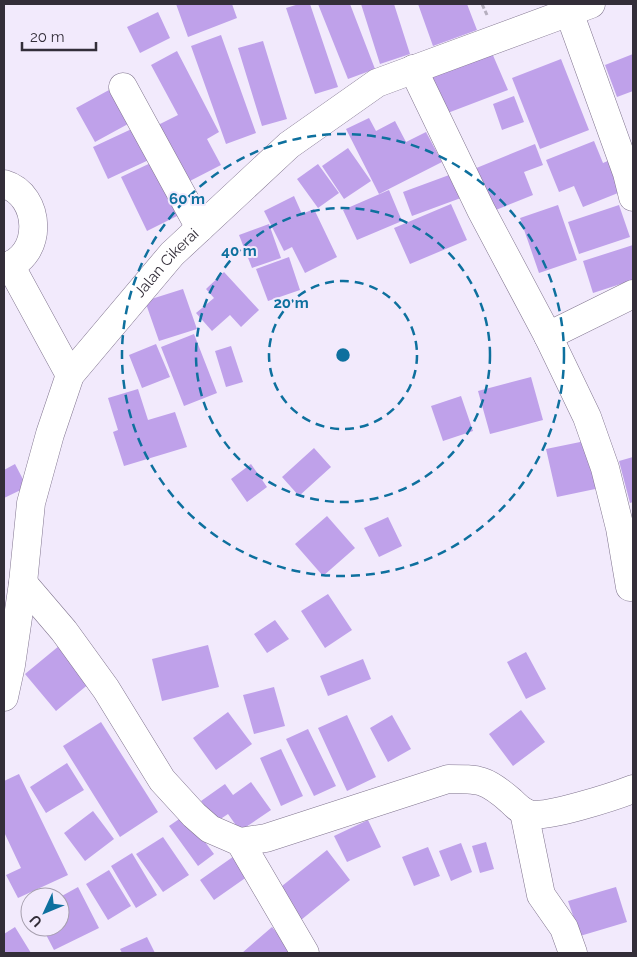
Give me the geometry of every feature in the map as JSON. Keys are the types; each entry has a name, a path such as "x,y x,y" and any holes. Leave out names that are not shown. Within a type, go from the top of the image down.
{"street":[{"name":"Jalan Cikerai","path":"4,697 11,665 23,583 31,503 50,434 70,375 172,254 289,145 377,83 580,8"},
{"path":"580,8 633,197"},
{"path":"413,69 481,210 548,336 587,418 605,468 620,528 630,587"},
{"path":"123,87 200,228"},
{"path":"4,184 11,186 26,199 34,217 34,236 25,253 7,266 70,375"},
{"path":"548,336 633,294"},
{"path":"23,583 64,631 106,689 162,780 210,829 240,842 266,838 448,780 477,779 493,786 524,812 538,816 610,798 633,789"},
{"path":"524,812 541,896 564,928 573,953"},
{"path":"240,842 305,953"}],"building":[{"path":"176,4 232,4 237,18 188,37"},
{"path":"299,4 310,4 338,87 315,94 286,8"},
{"path":"318,4 350,4 375,69 348,79"},
{"path":"361,4 394,4 410,54 380,64"},
{"path":"418,4 467,4 477,30 433,46"},
{"path":"158,12 170,38 140,53 127,27"},
{"path":"221,35 256,133 226,144 191,46"},
{"path":"263,41 287,119 262,126 238,48"},
{"path":"177,51 219,132 207,139 221,165 186,183 156,126 178,115 151,65"},
{"path":"492,53 508,90 445,114 431,78"},
{"path":"633,54 633,91 617,97 605,65"},
{"path":"561,59 589,130 540,149 512,78"},
{"path":"109,90 128,124 95,142 76,108"},
{"path":"514,96 524,122 502,130 493,104"},
{"path":"369,118 376,131 395,121 406,142 426,132 442,162 379,194 346,129"},
{"path":"138,126 153,158 108,179 93,147"},
{"path":"594,141 603,163 610,160 623,191 583,207 574,186 559,192 546,160"},
{"path":"535,144 543,165 524,172 533,195 491,212 474,169"},
{"path":"348,148 371,181 344,199 322,166"},
{"path":"157,160 183,213 147,231 121,177"},
{"path":"318,164 339,193 318,208 297,179"},
{"path":"460,171 469,195 412,216 403,192"},
{"path":"389,190 402,221 357,240 343,210"},
{"path":"294,196 302,214 314,209 337,257 305,273 292,247 284,251 264,211"},
{"path":"451,204 467,240 410,264 394,228"},
{"path":"558,205 577,260 539,273 520,218"},
{"path":"619,205 630,237 579,254 568,222"},
{"path":"269,224 281,258 252,268 239,235"},
{"path":"633,245 633,280 593,293 583,261"},
{"path":"289,257 300,290 268,301 256,269"},
{"path":"224,272 259,310 241,327 230,315 212,331 196,313 214,298 206,289"},
{"path":"183,289 197,329 159,341 145,301"},
{"path":"194,334 217,393 184,406 161,347"},
{"path":"156,344 170,377 142,388 129,355"},
{"path":"231,346 243,382 226,387 215,351"},
{"path":"531,377 543,420 490,434 478,391"},
{"path":"138,389 148,420 175,412 187,447 124,466 113,432 118,430 108,398"},
{"path":"461,396 473,431 443,441 431,406"},
{"path":"590,440 600,488 557,497 546,449"},
{"path":"314,448 331,467 299,496 282,477"},
{"path":"633,457 633,502 630,503 619,461"},
{"path":"15,464 27,487 4,498 4,470"},
{"path":"251,464 267,487 247,502 231,479"},
{"path":"327,516 355,548 323,576 295,544"},
{"path":"388,517 402,546 379,557 364,528"},
{"path":"328,594 352,630 325,648 301,611"},
{"path":"275,620 289,639 267,653 254,634"},
{"path":"65,641 96,678 56,711 25,674"},
{"path":"208,645 219,687 162,701 152,659"},
{"path":"526,652 546,689 526,699 507,662"},
{"path":"363,659 371,679 328,696 320,676"},
{"path":"274,687 285,726 254,734 243,695"},
{"path":"521,710 545,742 513,766 489,734"},
{"path":"228,712 252,744 216,770 193,738"},
{"path":"347,715 376,777 347,791 318,728"},
{"path":"392,715 411,749 388,762 370,728"},
{"path":"101,722 158,812 120,837 63,746"},
{"path":"308,729 336,786 314,796 286,739"},
{"path":"281,749 303,796 281,806 260,758"},
{"path":"67,763 84,790 46,813 30,787"},
{"path":"19,774 68,875 42,887 20,887 20,897 18,898 6,875 21,868 4,832 4,781"},
{"path":"251,782 271,810 240,831 228,814 216,822 201,801 225,784 233,795"},
{"path":"93,811 114,839 85,861 64,833"},
{"path":"185,815 214,854 198,866 169,826"},
{"path":"368,820 381,847 347,862 334,836"},
{"path":"163,837 189,875 163,892 136,854"},
{"path":"486,842 494,869 480,873 472,846"},
{"path":"461,843 472,872 451,881 439,851"},
{"path":"428,847 440,876 414,886 402,857"},
{"path":"327,850 350,880 301,920 277,890"},
{"path":"132,853 157,895 136,908 111,866"},
{"path":"237,854 251,874 214,900 200,880"},
{"path":"109,870 131,906 108,920 86,884"},
{"path":"78,887 99,928 54,950 47,937 70,937 70,891"},
{"path":"616,887 627,922 580,936 568,901"},
{"path":"15,927 31,953 4,953 4,934"},
{"path":"272,927 294,953 242,953"},
{"path":"147,937 155,953 122,953 120,949"}]}
